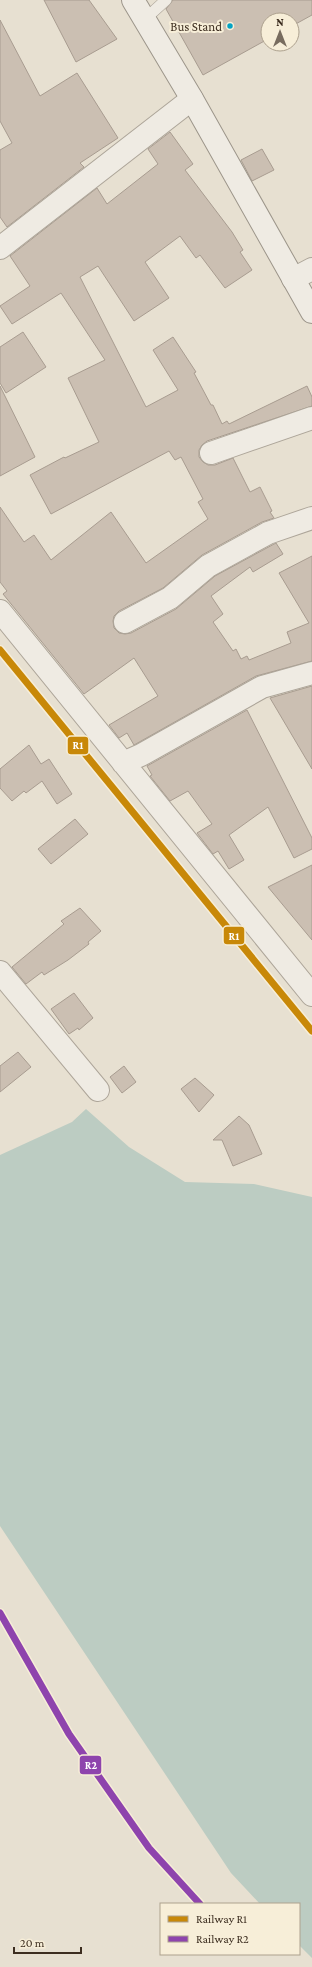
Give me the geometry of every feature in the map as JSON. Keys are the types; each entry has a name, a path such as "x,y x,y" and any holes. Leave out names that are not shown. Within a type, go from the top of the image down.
{"street":[{"path":"133,0 192,99 303,274 312,312"},
{"path":"0,248 192,99"},
{"path":"211,453 312,418"},
{"path":"125,622 170,598 208,566 268,533 312,518"},
{"path":"0,611 312,995"},
{"path":"123,763 141,755 262,687 312,673"},
{"path":"0,972 98,1090"}],"lane":[{"path":"144,20 166,0"}],"shaded area":[{"path":"86,1109 129,1147 185,1182 254,1184 312,1197 312,1958 300,1946 300,1903 259,1903 231,1873 0,1526 0,1155 72,1122"}],"building":[{"path":"44,0 89,0 117,39 76,62"},
{"name":"Bus Stand","path":"173,0 312,0 312,15 300,22 300,12 260,12 260,43 203,75 166,9"},
{"path":"0,20 40,96 77,73 118,138 80,163 84,167 7,227 0,217 0,150 12,143 0,121"},
{"path":"170,132 193,164 185,170 232,232 243,250 240,252 252,270 225,288 200,255 196,258 180,236 145,262 169,298 134,321 98,266 80,277 146,407 178,390 153,350 173,337 196,372 194,373 211,405 213,405 222,424 227,421 229,424 307,386 312,397 312,406 207,441 202,445 199,450 199,457 208,465 215,465 233,458 250,492 260,487 274,518 262,522 202,555 163,588 119,611 114,616 114,628 119,633 131,633 176,609 215,576 276,543 283,554 253,572 250,567 211,596 223,614 213,622 233,651 236,649 241,659 247,656 249,660 291,643 287,632 309,623 279,573 312,556 312,661 256,676 134,745 127,733 119,738 109,725 158,696 134,658 84,694 3,594 7,591 0,582 0,507 24,542 34,535 51,560 111,512 146,563 208,519 198,502 203,499 181,457 175,460 169,451 51,514 30,475 64,457 65,458 99,442 68,378 105,360 61,293 12,324 0,306 30,286 10,256 97,188 107,204 158,164 148,149"},
{"path":"262,149 274,170 252,181 241,160"},
{"path":"23,332 46,367 6,393 0,383 0,347"},
{"path":"0,386 35,457 0,476"},
{"path":"312,686 312,769 270,698"},
{"path":"247,710 312,838 312,849 294,858 268,807 229,835 244,860 229,869 218,851 213,854 197,833 212,824 188,791 170,801 150,776 152,775 147,766"},
{"path":"29,745 41,764 49,759 72,794 57,804 42,781 26,793 24,791 12,801 0,788 0,769"},
{"path":"75,819 88,834 51,864 38,849"},
{"path":"312,865 312,940 268,887"},
{"path":"80,908 101,931 88,942 89,944 68,960 44,975 42,972 26,984 12,967 64,924 61,921"},
{"path":"74,993 93,1018 79,1030 78,1028 69,1034 51,1009"},
{"path":"18,1052 31,1067 0,1092 0,1066"},
{"path":"124,1066 136,1082 122,1093 110,1077"},
{"path":"195,1078 214,1095 199,1112 181,1089"},
{"path":"239,1116 249,1125 262,1154 233,1166 222,1140 213,1140"}],"rail line":[{"name":"R1","path":"0,650 312,1031"},
{"name":"R2","path":"0,1613 69,1734 149,1848 199,1903"}],"place":[{"name":"Bus Stand","path":"230,26"}]}
